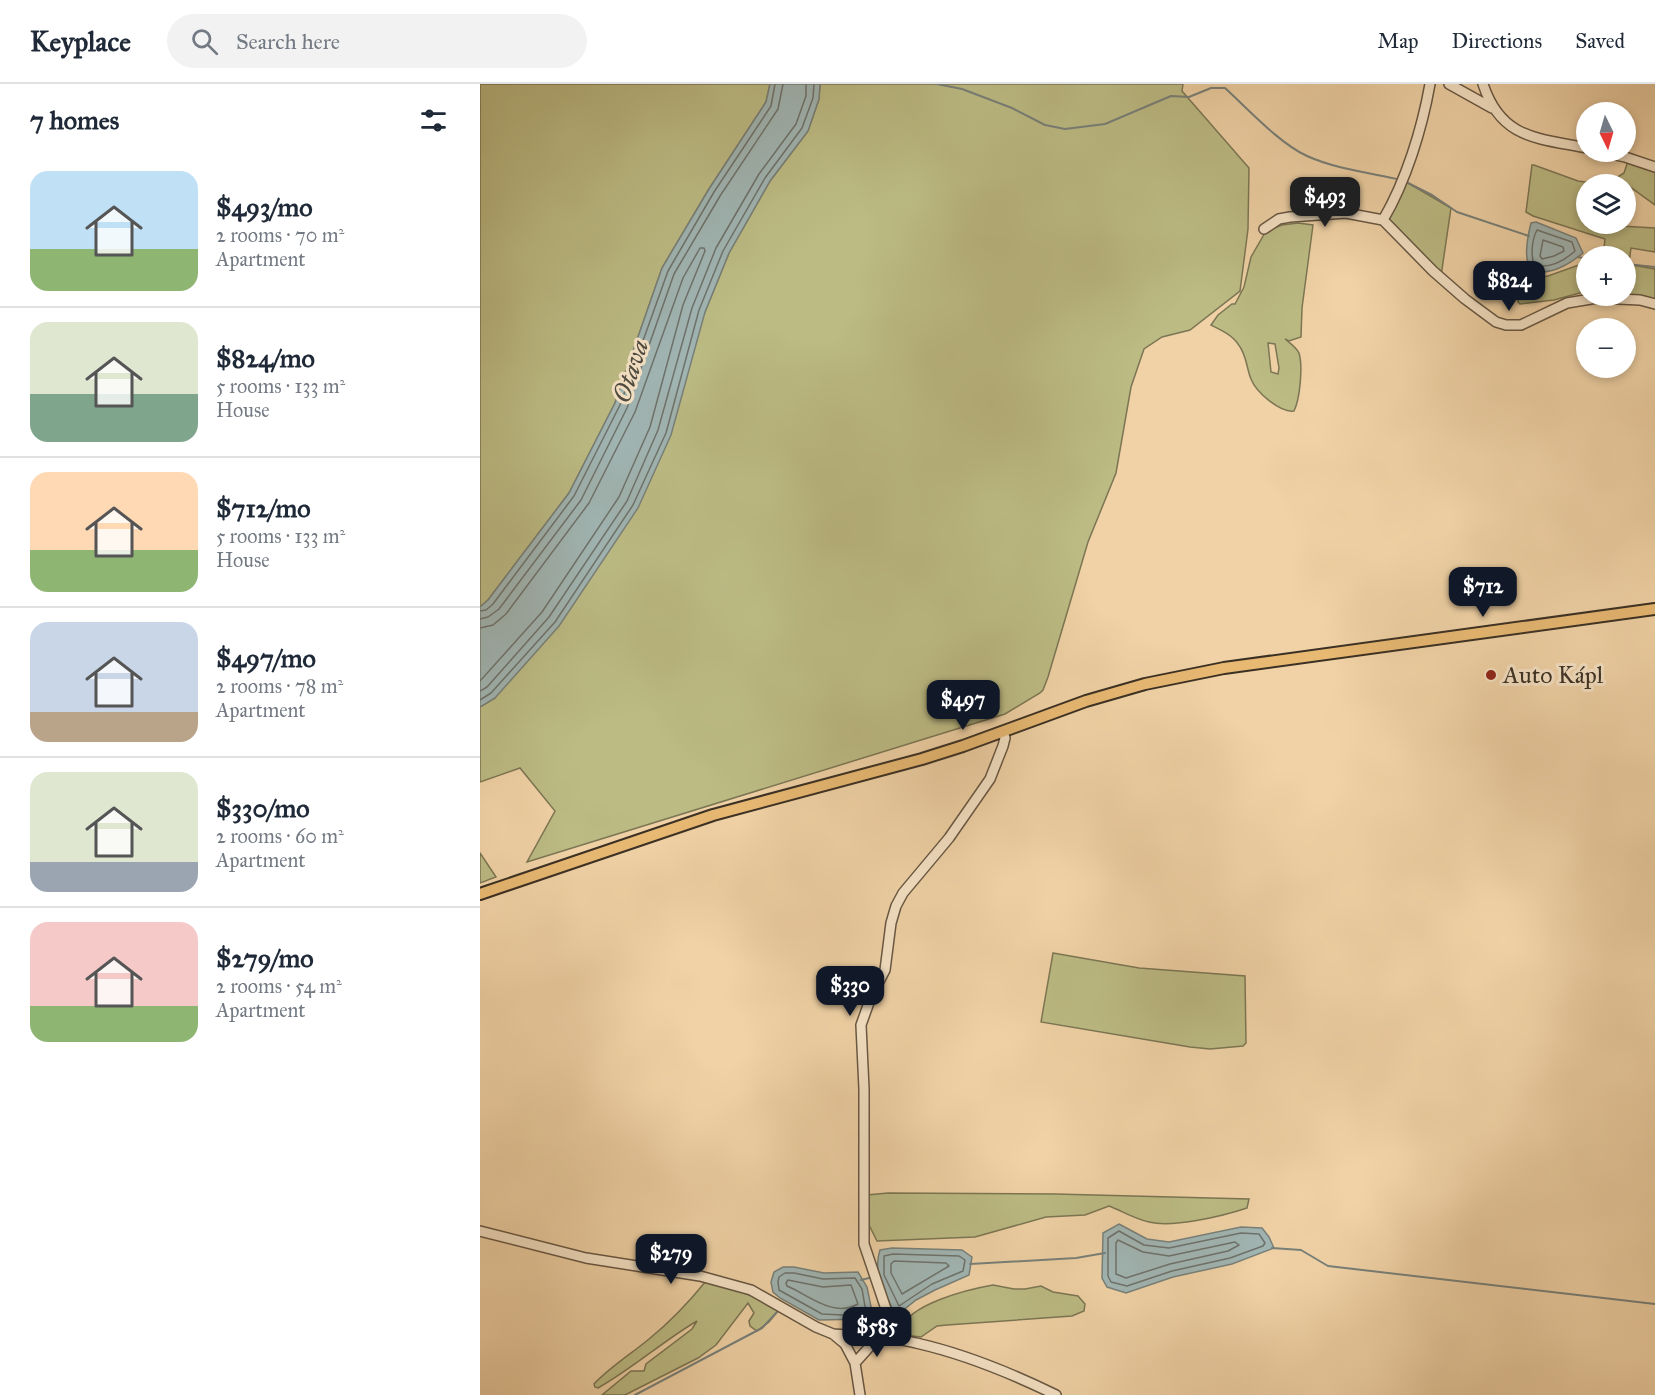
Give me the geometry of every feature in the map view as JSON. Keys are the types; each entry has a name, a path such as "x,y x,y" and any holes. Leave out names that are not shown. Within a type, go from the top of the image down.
{"main road":[{"path":"480,894 713,814 922,759 1003,732 1086,700 1145,684 1224,668 1655,609"}],"street":[{"path":"1383,220 1396,196 1418,138 1430,84"},
{"path":"1449,84 1492,108"},
{"path":"1483,84 1492,108 1499,117 1518,130 1546,140 1576,146"},
{"path":"1636,161 1655,167"},
{"path":"1264,229 1280,219 1290,217 1346,213 1383,220 1433,271 1478,309 1502,324 1512,326 1521,325 1567,303 1597,298 1640,300 1655,304"},
{"path":"855,1362 872,1344 885,1337 888,1324 886,1309 864,1244 864,1089 861,1025 871,997 885,970 891,923 896,906 903,893 949,838 990,779 1003,746 1005,738 1003,732"},
{"path":"480,1231 586,1257 700,1276 751,1290 795,1316 832,1334 845,1344 855,1362 860,1395"},
{"path":"832,1334 885,1337 949,1351 1012,1374 1056,1395"}],"shaded area":[{"path":"480,84 770,84 766,102 709,189 662,268 615,403 569,493 488,600 480,607"},
{"path":"820,84 1183,84 1182,91 1249,168 1248,229 1240,291 1190,330 1162,337 1144,349 1131,387 1116,473 1088,542 1048,677 1040,693 1005,714 527,862 555,811 520,768 480,782 480,707 495,698 705,312 729,253 770,181 808,131 819,99"},
{"path":"1628,162 1655,170 1655,205 1636,191 1636,174 1622,174"},
{"path":"1532,165 1576,180 1576,230 1526,212"},
{"path":"1403,180 1451,208 1441,276 1387,223"},
{"path":"1298,223 1313,225 1302,308 1301,337 1289,341 1285,339 1299,353 1300,359 1301,374 1294,411 1282,409 1263,395 1251,379 1245,357 1236,341 1211,325 1218,315 1235,304 1244,287 1251,257 1266,231 1282,225","holes":["1268,343 1275,344 1279,368 1278,374 1271,372"]},
{"path":"1636,227 1655,228 1655,252 1636,249 1636,246 1604,246 1605,239 1589,234 1636,234"},
{"path":"1576,266 1576,294 1554,300 1520,304 1518,302 1520,280 1548,276"},
{"path":"1636,266 1655,269 1655,301 1636,298"},
{"path":"480,853 496,877 480,883"},
{"path":"1053,953 1139,968 1245,976 1246,1043 1243,1046 1210,1049 1190,1047 1041,1022"},
{"path":"888,1193 1249,1199 1247,1208 1212,1218 1184,1222 1149,1222 1109,1206 1085,1215 1046,1217 975,1237 877,1241 867,1221 867,1195"},
{"path":"706,1281 753,1296 778,1311 757,1331 750,1326 749,1321 754,1313 748,1303 716,1345 698,1358 625,1395 602,1395 631,1371 644,1371 646,1364 692,1329 697,1321 611,1380 598,1388 595,1387 594,1384 607,1372 672,1319"},
{"path":"993,1285 1014,1289 1041,1286 1053,1292 1078,1296 1085,1304 1084,1311 1072,1316 937,1326 921,1337 904,1335 901,1330 906,1321 927,1305 955,1294"}],"water":[{"name":"Otava","path":"770,84 820,84 819,99 808,131 770,181 729,253 705,312 671,435 638,508 559,626 495,698 480,707 480,607 488,600 569,493 615,403 662,268 709,189 766,102"},
{"path":"1536,222 1576,238 1580,246 1576,246 1576,258 1558,269 1530,272 1527,260 1527,241 1531,223"},
{"path":"1119,1224 1147,1239 1169,1242 1241,1227 1262,1228 1274,1248 1232,1264 1173,1277 1126,1293 1107,1287 1102,1278 1103,1233"},
{"path":"892,1248 962,1250 972,1257 969,1275 916,1300 896,1316 881,1284 878,1267 880,1250"},
{"path":"783,1267 824,1273 858,1272 867,1287 873,1316 866,1319 819,1320 773,1292 771,1282 774,1272"}],"waterway":[{"path":"937,84 962,89 1012,108 1045,125 1065,129 1105,124 1171,96 1189,97 1211,88 1225,88 1275,135 1307,156 1341,167 1401,180"},
{"path":"1406,182 1432,195 1457,212 1529,236"},
{"path":"1636,265 1655,267"},
{"path":"1272,1248 1301,1250 1328,1266 1655,1304"},
{"path":"970,1264 1076,1258 1105,1253"},
{"path":"861,1280 873,1277"},
{"path":"635,1395 762,1328 778,1311"}],"place":[{"name":"Auto Kápl","path":"1491,675"}]}
